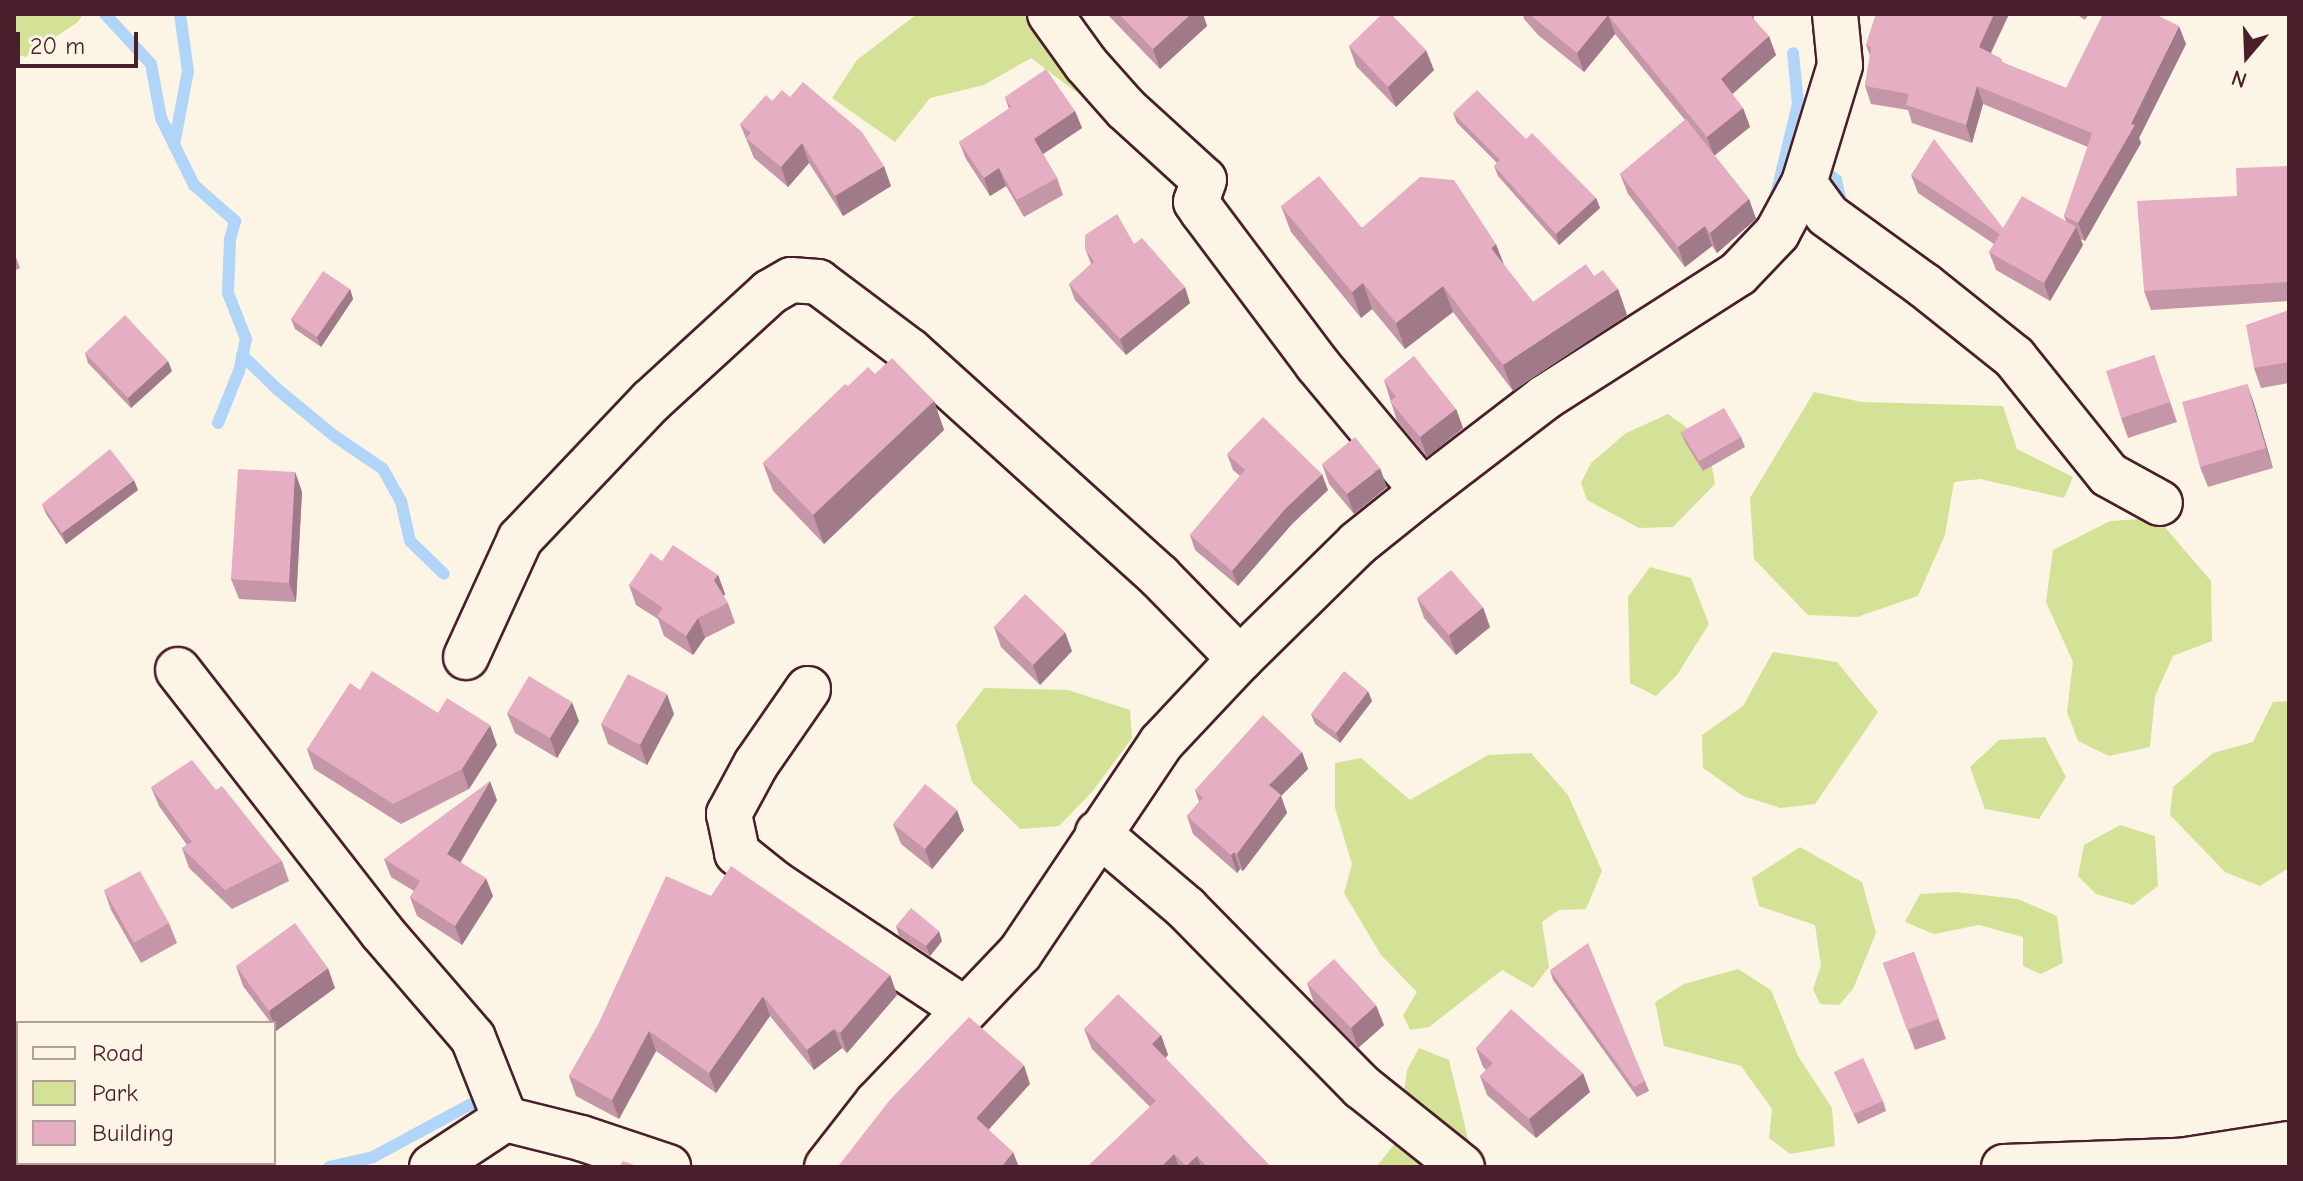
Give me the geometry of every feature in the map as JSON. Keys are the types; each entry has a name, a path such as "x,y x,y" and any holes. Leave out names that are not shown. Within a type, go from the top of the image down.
{"street":[{"path":"1050,14 1086,64 1126,109 1204,180 1196,202 1203,212 1317,364 1423,491"},
{"path":"827,1167 877,1103 1020,953 1161,743 1240,659 1358,543 1423,491 1544,398 1738,274 1777,233 1804,183 1840,65 1835,14"},
{"path":"1804,183 1827,215 1925,286 2014,357 2109,475 2160,503"},
{"path":"466,657 520,539 651,401 770,292 791,280 818,282 910,351 1159,576 1240,659"},
{"path":"178,670 381,931 473,1038 505,1119"},
{"path":"808,689 756,764 729,814 737,853 776,884 964,1009"},
{"path":"1098,833 1186,908 1362,1087 1462,1167"},
{"path":"432,1167 505,1119 611,1147 668,1167"},
{"path":"2004,1167 2180,1161 2289,1144"}],"green space":[{"path":"14,14 83,14 78,22 25,57 14,53"},
{"path":"917,14 1061,14 1096,77 1076,92 1031,58 984,85 930,98 895,142 832,98 857,60"},
{"path":"1814,392 1862,402 2003,406 2017,449 2073,477 2064,498 1980,479 1954,482 1945,535 1918,596 1857,617 1808,615 1754,559 1750,498"},
{"path":"1668,414 1708,443 1715,484 1673,527 1639,528 1587,500 1581,483 1591,463 1626,433"},
{"path":"2157,518 2211,581 2212,641 2173,656 2155,696 2150,747 2109,756 2078,741 2067,712 2073,662 2046,602 2053,550 2110,521"},
{"path":"1650,567 1691,578 1709,624 1677,675 1656,696 1630,683 1628,597"},
{"path":"1773,652 1837,662 1878,712 1815,804 1780,808 1743,796 1703,768 1702,735 1743,706"},
{"path":"984,688 1068,690 1130,710 1132,738 1092,792 1059,826 1020,829 972,782 956,725"},
{"path":"2289,701 2289,868 2260,886 2225,872 2170,815 2173,787 2213,753 2253,742 2273,702"},
{"path":"2045,737 2066,777 2039,819 1985,809 1970,767 1999,740"},
{"path":"1531,753 1568,795 1602,871 1586,909 1559,910 1542,922 1549,967 1533,988 1502,970 1429,1027 1410,1030 1403,1015 1417,992 1381,955 1344,893 1352,864 1335,808 1335,763 1361,758 1410,800 1488,755"},
{"path":"2120,825 2155,836 2158,886 2133,905 2096,894 2078,876 2084,845"},
{"path":"1800,847 1862,882 1876,933 1853,989 1839,1005 1820,1004 1813,989 1821,966 1815,925 1759,906 1752,878"},
{"path":"1955,892 2018,899 2057,916 2063,963 2041,974 2023,966 2023,937 1979,925 1934,934 1905,922 1920,894"},
{"path":"1738,969 1771,990 1798,1056 1832,1108 1835,1146 1790,1154 1769,1138 1772,1109 1741,1066 1664,1046 1655,1002 1684,984"},
{"path":"1419,1048 1449,1060 1470,1147 1484,1167 1376,1167 1397,1141 1407,1070"}],"building":[{"path":"1119,14 1191,14 1153,49"},
{"path":"1382,14 1391,14 1426,50 1388,87 1349,46"},
{"path":"1529,14 1749,14 1769,36 1721,79 1743,108 1707,137 1608,15 1577,53"},
{"path":"1876,14 1994,14 1979,47 2002,59 2001,62 2066,88 2103,14 2155,14 2179,26 2131,124 2135,125 2078,223 2064,216 2092,133 1977,86 1966,125 1906,105 1909,94 1865,86 1871,47 1866,45"},
{"path":"1046,69 1075,111 1034,139 1057,178 1017,200 999,168 984,178 959,142 1011,107 1005,97"},
{"path":"803,82 862,132 884,166 835,196 802,143 781,167 746,138 751,133 740,124 766,95 772,101 782,90 790,97"},
{"path":"1477,90 1526,139 1532,133 1596,198 1556,234 1494,166 1500,160 1453,113"},
{"path":"1686,119 1749,199 1710,233 1705,226 1678,247 1620,174"},
{"path":"1934,139 2003,228 2022,196 2076,227 2044,283 1989,252 2000,234 1911,175"},
{"path":"2289,166 2289,282 2144,291 2137,201 2237,196 2236,168"},
{"path":"1319,176 1362,228 1420,177 1454,180 1496,244 1491,248 1533,302 1586,264 1594,276 1603,270 1618,289 1503,365 1443,286 1396,323 1363,283 1352,292 1281,206"},
{"path":"1117,214 1134,244 1142,238 1185,287 1120,339 1069,284 1094,262 1085,248 1085,235"},
{"path":"323,271 350,289 317,337 291,319"},
{"path":"2289,310 2289,362 2254,368 2246,325"},
{"path":"125,315 168,361 128,398 85,353"},
{"path":"2154,355 2170,402 2121,418 2106,371"},
{"path":"1414,356 1456,409 1420,437 1390,401 1396,397 1384,380"},
{"path":"892,358 934,401 813,515 763,463 845,384 848,386 868,367 875,374"},
{"path":"2247,384 2266,448 2200,467 2182,402"},
{"path":"1724,408 1741,437 1699,461 1681,432"},
{"path":"1263,417 1322,474 1286,508 1232,571 1190,535 1245,470 1227,454"},
{"path":"1355,437 1380,468 1347,494 1322,464"},
{"path":"110,449 134,480 62,533 42,504"},
{"path":"238,469 295,472 289,583 231,579"},
{"path":"673,545 718,575 714,580 728,603 698,618 686,636 657,616 663,608 629,585 651,553 662,561"},
{"path":"1451,570 1483,607 1449,635 1417,598"},
{"path":"1025,594 1065,632 1033,665 994,627"},
{"path":"372,671 438,713 447,698 490,725 462,769 393,804 307,749 350,683 360,690"},
{"path":"1344,671 1368,691 1336,733 1311,714"},
{"path":"628,674 667,694 640,745 601,724"},
{"path":"529,676 572,702 550,738 507,713"},
{"path":"1263,715 1302,752 1269,785 1281,795 1237,854 1234,852 1231,855 1187,816 1203,798 1195,790"},
{"path":"192,760 216,790 222,786 282,861 225,890 182,848 192,842 151,787"},
{"path":"490,781 447,854 486,878 455,926 410,897 420,881 384,859"},
{"path":"925,784 957,810 925,849 893,824"},
{"path":"731,866 890,975 840,1033 834,1029 807,1050 763,996 709,1073 649,1031 612,1100 569,1076 597,1027 666,876 711,896"},
{"path":"140,871 169,923 134,943 104,890"},
{"path":"911,908 939,931 926,946 896,926"},
{"path":"295,923 328,968 269,1011 236,966"},
{"path":"1588,943 1645,1081 1634,1087 1550,970"},
{"path":"1914,952 1939,1019 1907,1030 1883,963"},
{"path":"1334,959 1376,1005 1351,1028 1307,983"},
{"path":"1118,994 1161,1035 1152,1044 1271,1167 1207,1167 1197,1156 1186,1166 1174,1154 1161,1167 1087,1167 1156,1101 1084,1029"},
{"path":"1511,1009 1583,1073 1529,1119 1480,1076 1493,1063 1476,1048"},
{"path":"969,1017 1024,1065 976,1118 1013,1152 1001,1167 835,1167 889,1101"},
{"path":"1863,1058 1883,1101 1854,1114 1834,1072"},
{"path":"623,1161 640,1167 619,1167"}],"waterway":[{"path":"105,14 151,64 161,118 194,185 235,221 230,240 228,293 246,339 239,371 218,423"},
{"path":"174,145 188,71 180,14"},
{"path":"1775,199 1798,104 1793,53"},
{"path":"1820,167 1836,180 1842,207"},
{"path":"242,355 277,389 333,435 383,469 401,501 410,541 444,574"},
{"path":"329,1167 373,1157 471,1104"},
{"path":"14,1166 30,1166"}]}
